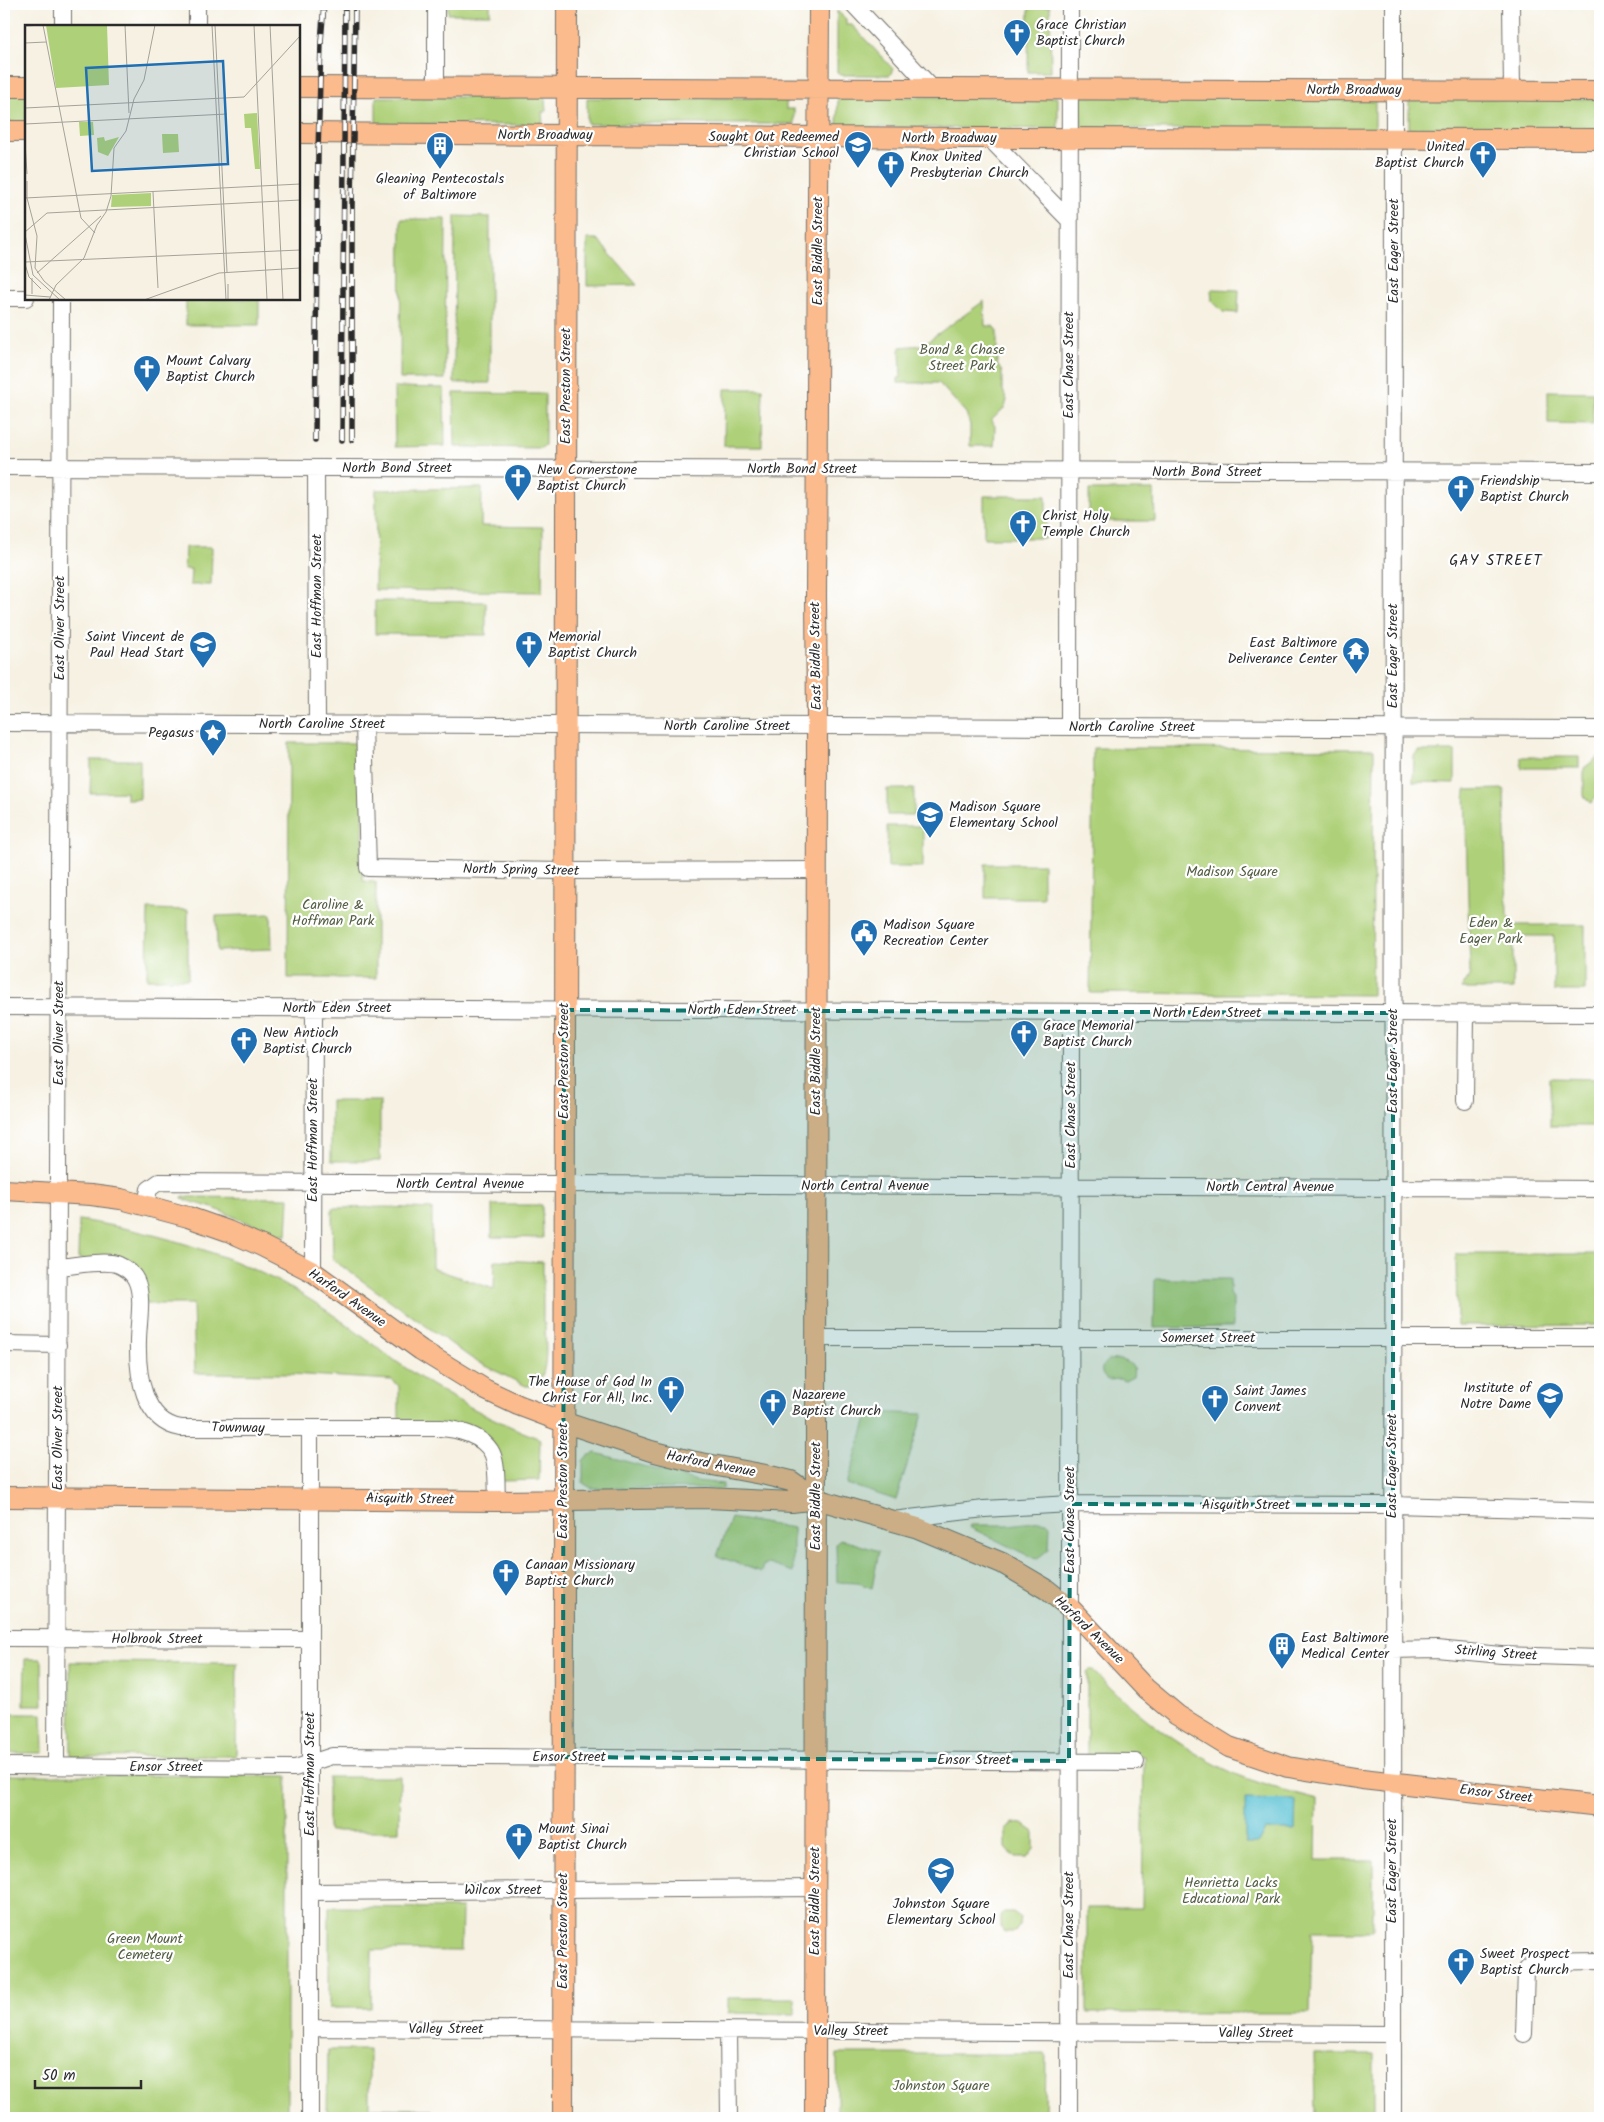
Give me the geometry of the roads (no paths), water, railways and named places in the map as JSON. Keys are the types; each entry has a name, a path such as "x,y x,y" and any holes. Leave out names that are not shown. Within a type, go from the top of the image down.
{"main road":[{"name":"East Preston Street","path":"563,2118 563,1184 567,4"},
{"name":"East Biddle Street","path":"815,2118 816,596 819,4"},
{"path":"4,87 25,87"},
{"name":"North Broadway","path":"300,87 1070,88 1600,92"},
{"path":"4,131 25,131"},
{"name":"North Broadway","path":"300,133 990,138 1600,139"},
{"name":"Harford Avenue","path":"4,1190 91,1195 146,1205 228,1231 313,1272 421,1350 494,1393 563,1422 618,1441 691,1461 766,1474 791,1481 816,1499 892,1520 1002,1563 1046,1589 1070,1608 1146,1688 1177,1715 1229,1747 1288,1767 1362,1779 1392,1781"},
{"name":"Aisquith Street","path":"4,1496 496,1501 707,1498 792,1502 816,1499"},
{"name":"Ensor Street","path":"1392,1781 1600,1806"}],"street":[{"path":"63,4 63,25"},
{"path":"197,4 197,25"},
{"path":"436,4 436,87"},
{"path":"852,4 932,88"},
{"name":"East Chase Street","path":"1069,727 1070,4"},
{"name":"East Eager Street","path":"1392,2118 1394,4"},
{"path":"1511,4 1512,91"},
{"path":"990,138 1069,220"},
{"path":"4,298 25,298"},
{"name":"East Oliver Street","path":"56,1766 61,300"},
{"name":"North Bond Street","path":"4,467 1600,472"},
{"name":"East Hoffman Street","path":"316,468 317,724"},
{"name":"North Caroline Street","path":"4,723 1600,729"},
{"name":"North Spring Street","path":"364,724 368,868 564,871 817,870"},
{"name":"North Eden Street","path":"4,1007 1600,1014"},
{"name":"East Hoffman Street","path":"313,1272 314,1008"},
{"name":"East Chase Street","path":"1069,2118 1071,1012"},
{"path":"1466,1014 1466,1101"},
{"name":"North Central Avenue","path":"146,1205 149,1189 159,1182 1600,1189"},
{"name":"Townway","path":"58,1267 118,1264 132,1274 138,1289 138,1359 141,1380 152,1412 163,1422 181,1428 440,1428 461,1431 483,1444 492,1452 496,1501"},
{"name":"Somerset Street","path":"816,1338 1600,1338"},
{"path":"4,1344 58,1345"},
{"name":"East Hoffman Street","path":"310,1429 310,2118"},
{"name":"Aisquith Street","path":"892,1520 984,1509 1070,1504 1392,1505 1600,1510"},
{"name":"Holbrook Street","path":"4,1638 310,1639"},
{"name":"Stirling Street","path":"1392,1650 1436,1649 1502,1655 1600,1658"},
{"name":"Ensor Street","path":"4,1766 295,1768 332,1756 1136,1762"},
{"name":"Wilcox Street","path":"310,1892 815,1888"},
{"path":"1524,2034 1526,1969 1535,1962 1600,1961"},
{"name":"Valley Street","path":"310,2028 1392,2034"},
{"path":"728,2030 729,2118"}],"water":[{"path":"1245,1799 1296,1800 1295,1830 1265,1830 1258,1843 1245,1843"}],"railway":[{"path":"315,440 318,153 324,4"},
{"path":"342,440 345,4"},
{"path":"352,440 352,208 355,4"}],"place":[{"name":"Grace Christian Baptist Church","path":"1017,57"},
{"name":"Sought Out Redeemed Christian School","path":"858,169"},
{"name":"Gleaning Pentecostals of Baltimore","path":"440,170"},
{"name":"United Baptist Church","path":"1483,179"},
{"name":"Knox United Presbyterian Church","path":"891,189"},
{"name":"Mount Calvary Baptist Church","path":"147,393"},
{"name":"New Cornerstone Baptist Church","path":"518,502"},
{"name":"Friendship Baptist Church","path":"1461,513"},
{"name":"Christ Holy Temple Church","path":"1023,548"},
{"name":"Saint Vincent de Paul Head Start","path":"203,669"},
{"name":"Memorial Baptist Church","path":"529,669"},
{"name":"East Baltimore Deliverance Center","path":"1356,675"},
{"name":"Pegasus","path":"213,757"},
{"name":"Madison Square Elementary School","path":"930,839"},
{"name":"Madison Square Recreation Center","path":"864,957"},
{"name":"Grace Memorial Baptist Church","path":"1024,1058"},
{"name":"New Antioch Baptist Church","path":"244,1065"},
{"name":"The House of God In Christ For All, Inc.","path":"671,1414"},
{"name":"Institute of Notre Dame","path":"1550,1420"},
{"name":"Saint James Convent","path":"1215,1423"},
{"name":"Nazarene Baptist Church","path":"773,1427"},
{"name":"Canaan Missionary Baptist Church","path":"506,1597"},
{"name":"East Baltimore Medical Center","path":"1282,1670"},
{"name":"Mount Sinai Baptist Church","path":"519,1861"},
{"name":"Johnston Square Elementary School","path":"941,1895"},
{"name":"Sweet Prospect Baptist Church","path":"1461,1986"}],"district":[{"name":"GAY STREET","path":"1496,561"}],"park label":[{"name":"Bond & Chase Street Park","path":"962,358"},
{"name":"Madison Square","path":"1232,872"},
{"name":"Caroline & Hoffman Park","path":"333,914"},
{"name":"Eden & Eager Park","path":"1491,932"},
{"name":"Henrietta Lacks Educational Park","path":"1231,1892"},
{"name":"Green Mount Cemetery","path":"145,1948"},
{"name":"Johnston Square","path":"941,2086"}]}
